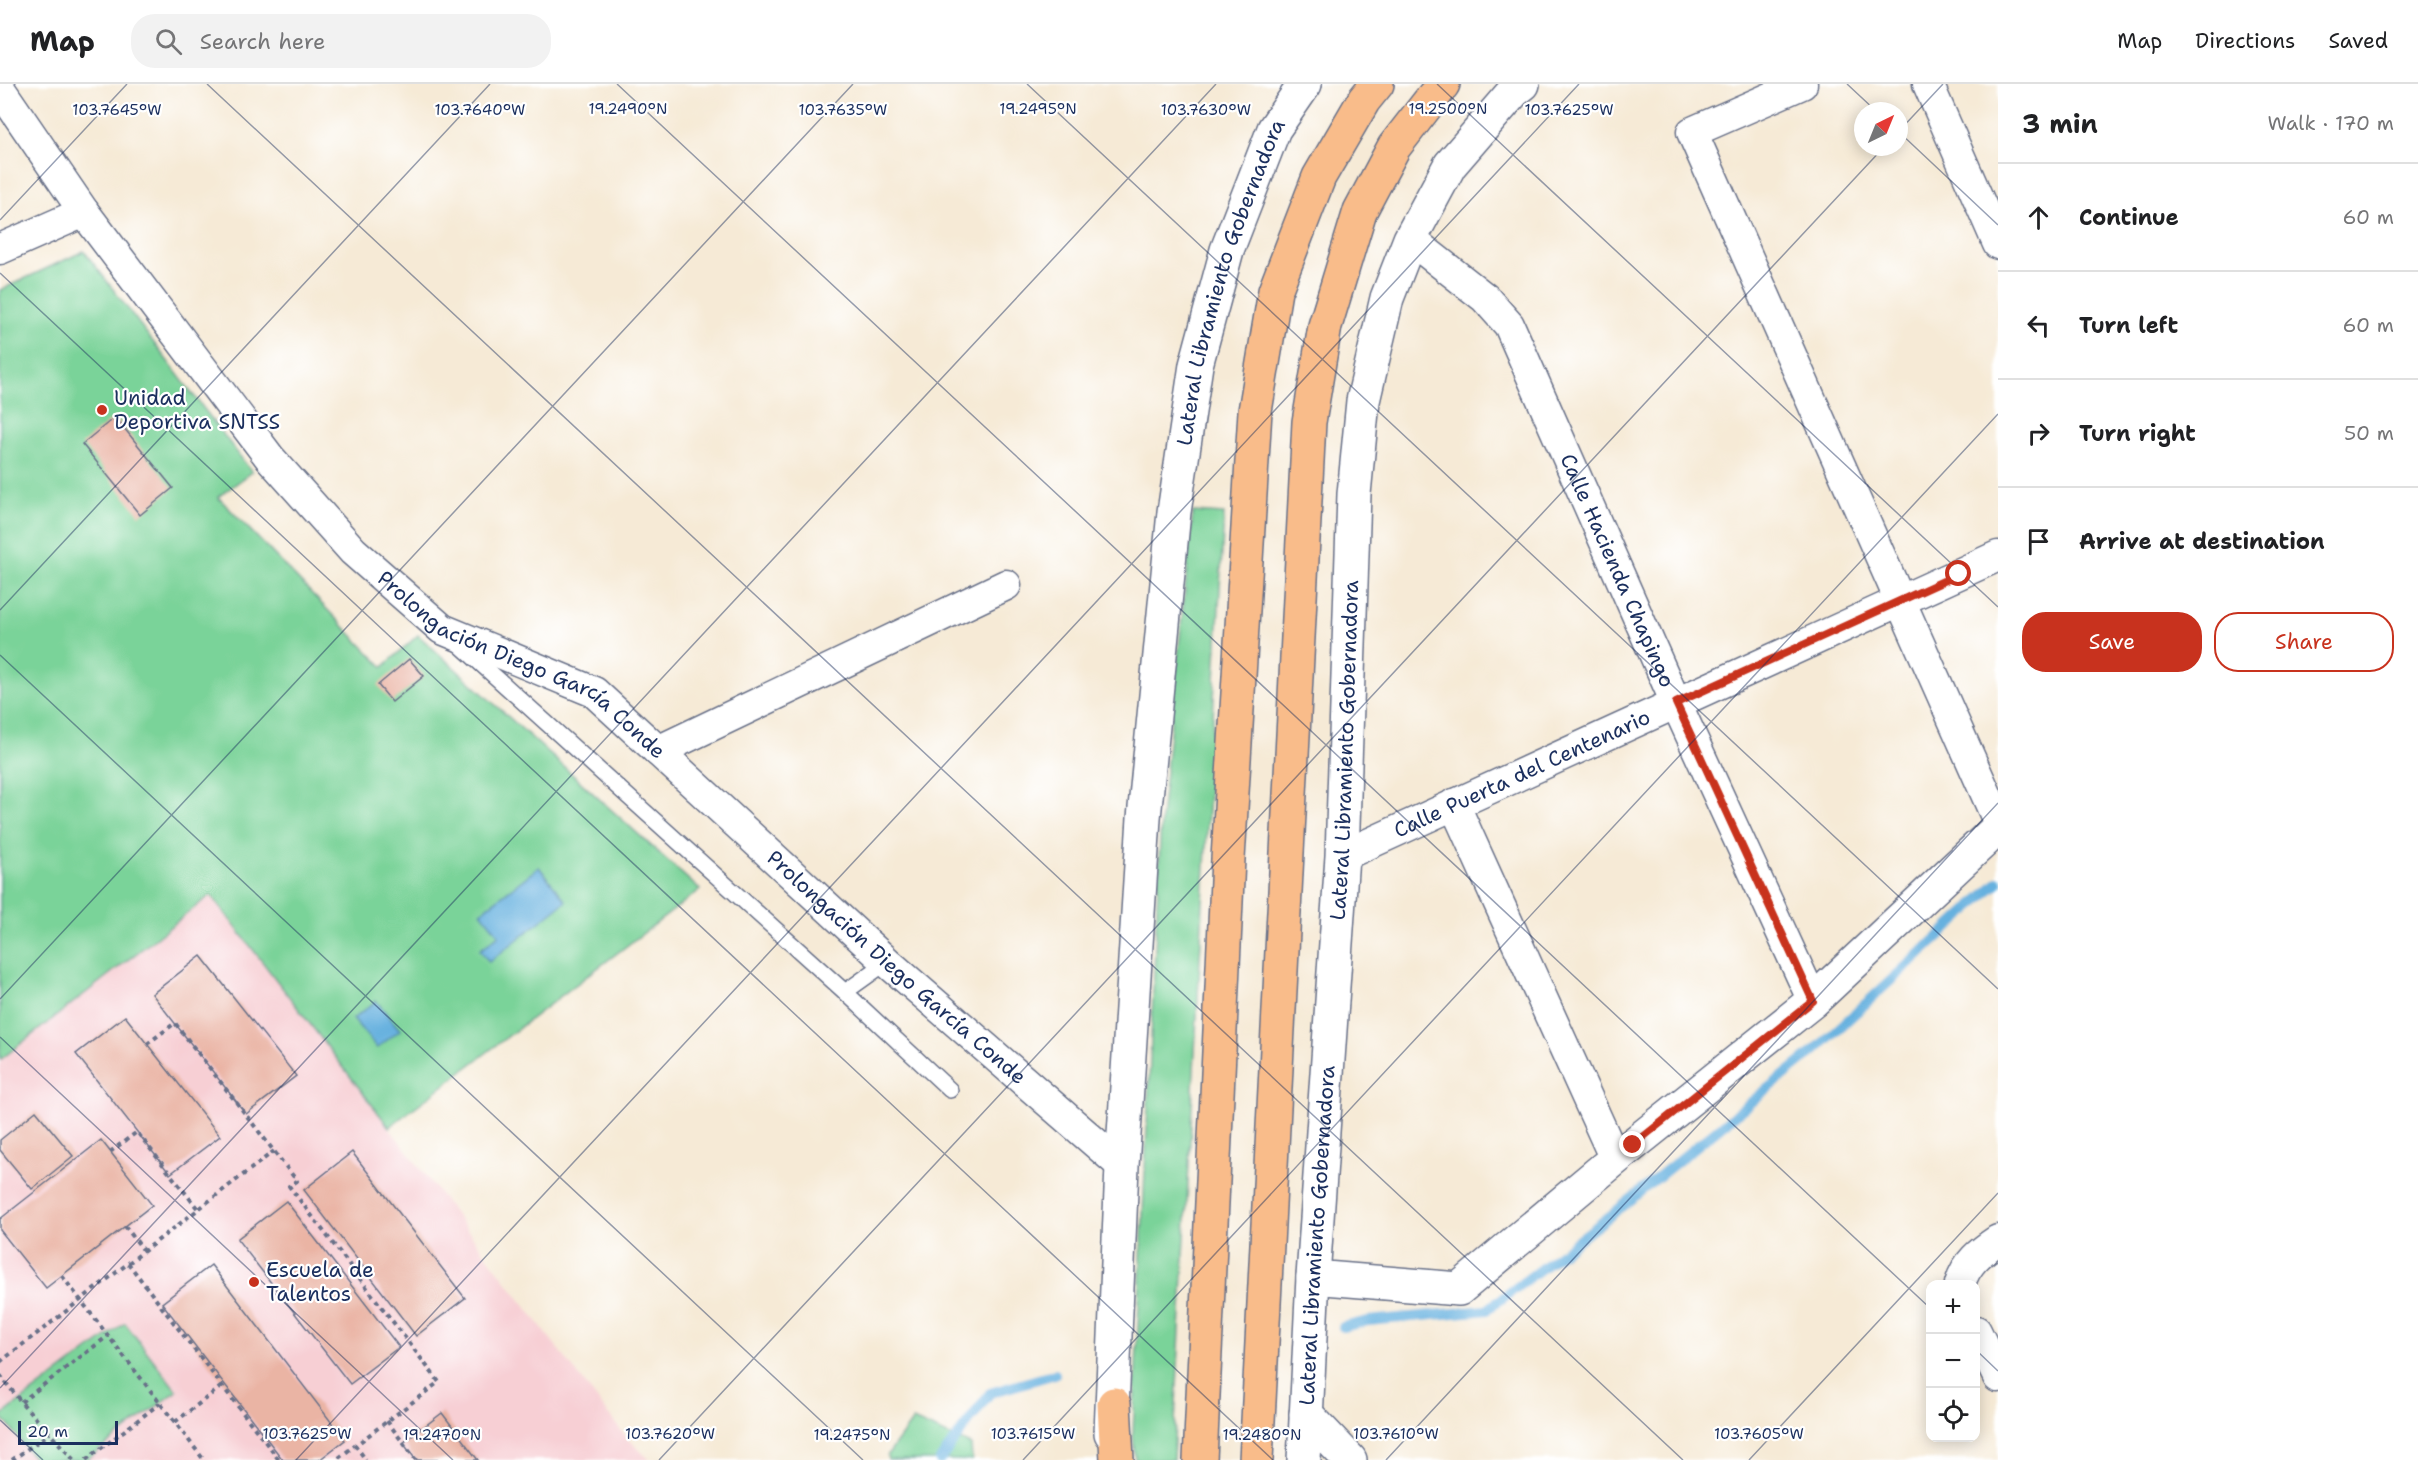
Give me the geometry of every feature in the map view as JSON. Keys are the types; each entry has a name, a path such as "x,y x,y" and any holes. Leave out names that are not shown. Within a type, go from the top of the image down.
{"highway":[{"path":"1200,1460 1228,848 1255,411 1275,291 1319,177 1364,100 1377,84"},
{"path":"1256,1460 1309,422 1325,326 1360,211 1394,147 1443,84"},
{"path":"1114,1404 1117,1460"}],"street":[{"name":"Lateral Libramiento Gobernadora","path":"1109,1460 1114,1404 1122,1166 1144,819 1174,512 1196,366 1227,250 1274,129 1305,84"},
{"name":"Lateral Libramiento Gobernadora","path":"1304,1460 1313,1277 1341,856 1354,494 1363,401 1387,298 1410,239 1450,165 1514,91 1523,84"},
{"path":"1802,84 1692,132 1998,821"},
{"path":"1928,84 1998,244"},
{"name":"Prolongación Diego García Conde","path":"0,89 84,212 270,458 353,551 442,629 594,692 887,962 1122,1166"},
{"path":"0,249 84,212"},
{"name":"Calle Hacienda Chapingo","path":"1410,239 1485,298 1509,324 1676,703 1813,1001"},
{"name":"Calle Puerta del Centenario","path":"1341,856 1998,556"},
{"path":"658,751 1006,585"},
{"path":"1454,804 1615,1159"},
{"path":"1313,1277 1459,1289 1615,1159 1813,1001 1998,828"},
{"path":"1961,1280 1976,1255 1998,1240"},
{"path":"1977,1334 1998,1377"},
{"path":"1306,1414 1350,1460"}],"lane":[{"path":"442,629 845,992 950,1090"},
{"path":"845,992 887,962"}],"path":[{"path":"147,1044 175,1023 297,1180 289,1186 439,1382 336,1460"},
{"path":"110,1152 137,1132 198,1209"},
{"path":"0,1362 274,1151"},
{"path":"125,1226 144,1251"},
{"path":"128,1263 279,1460"},
{"path":"62,1276 204,1460"},
{"path":"21,1402 108,1335"},
{"path":"0,1376 74,1460"},
{"path":"175,1422 222,1386"},
{"path":"86,1460 160,1403"},
{"path":"387,1421 416,1460"},
{"path":"12,1460 50,1433"},
{"path":"355,1445 366,1460"}],"shaded area":[{"name":"Escuela de Talentos","path":"211,895 625,1436 650,1460 0,1460 0,1060"}],"green space":[{"path":"84,251 252,472 218,497 383,667 418,635 700,890 389,1127 211,895 0,1060 0,290"},
{"path":"1193,512 1224,514 1173,1460 1135,1460 1133,1433 1161,819"},
{"path":"125,1323 177,1391 86,1460 35,1460 1,1416"},
{"path":"913,1420 971,1445 972,1460 888,1460 887,1456"}],"water":[{"path":"539,867 566,901 489,962 480,950 499,935 481,912"},
{"path":"376,1001 400,1030 377,1048 353,1019"}],"building":[{"path":"115,417 173,488 140,515 82,444"},
{"path":"409,659 424,676 392,702 378,685"},
{"path":"201,956 296,1076 246,1114 152,994"},
{"path":"125,1016 220,1136 170,1174 76,1054"},
{"path":"36,1111 73,1156 32,1189 0,1150 0,1140"},
{"path":"101,1140 152,1205 46,1288 0,1230 0,1219"},
{"path":"352,1152 465,1298 416,1336 304,1190"},
{"path":"286,1201 399,1347 350,1384 237,1239"},
{"path":"211,1265 345,1440 319,1460 283,1460 162,1303"},
{"path":"442,1413 478,1460 416,1460 403,1443"}],"waterway":[{"path":"1343,1327 1368,1321 1487,1310 1615,1212 1813,1052 1998,882"},
{"path":"940,1460 990,1393 1055,1374"}],"place":[{"name":"Unidad Deportiva SNTSS","path":"102,410"},
{"name":"Escuela de Talentos","path":"254,1282"}],"route":[{"path":"1633,1145 1813,1001 1676,703 1959,574"}]}
